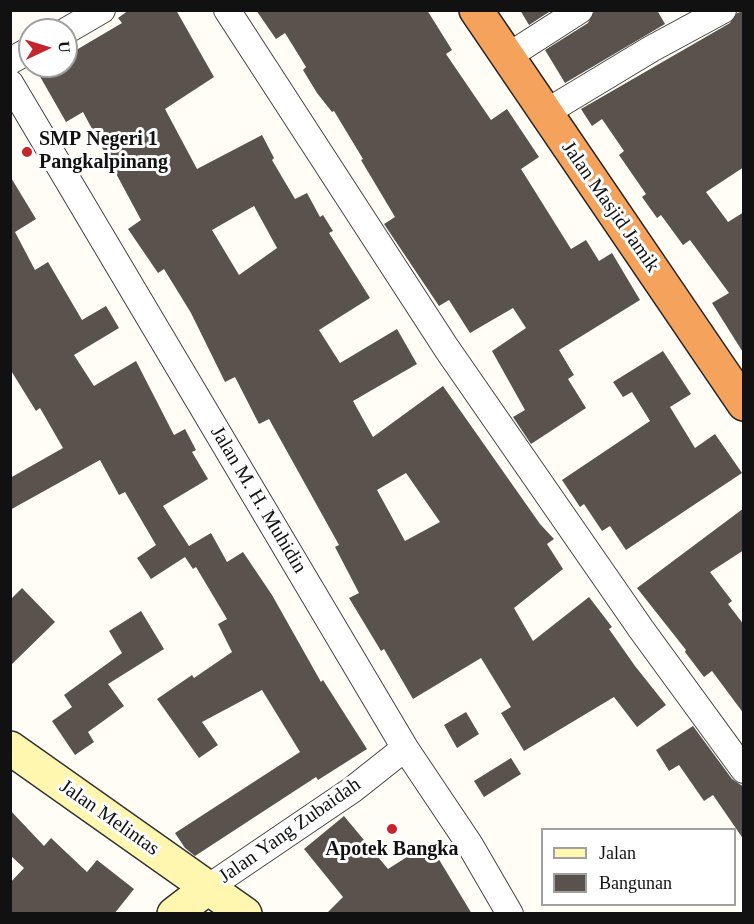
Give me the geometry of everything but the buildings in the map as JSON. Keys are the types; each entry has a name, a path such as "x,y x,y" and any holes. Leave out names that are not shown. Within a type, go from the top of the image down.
{"highway":[{"name":"Jalan Masjid Jamik","path":"476,10 741,394"}],"main road":[{"name":"Jalan Melintas","path":"10,748 245,914"},
{"name":"Jalan Yang Zubaidah","path":"174,914 209,887"}],"street":[{"path":"78,24 102,10"},
{"path":"227,10 447,350 641,629 744,770"},
{"path":"507,57 580,10"},
{"path":"545,113 651,49 723,10"},
{"name":"Jalan M. H. Muhidin","path":"10,83 405,748 471,845 510,914"},
{"name":"Jalan Yang Zubaidah","path":"209,887 352,790 405,748"}],"place":[{"name":"SMP Negeri 1 Pangkalpinang","path":"27,152"},
{"name":"Apotek Bangka","path":"392,829"}]}
